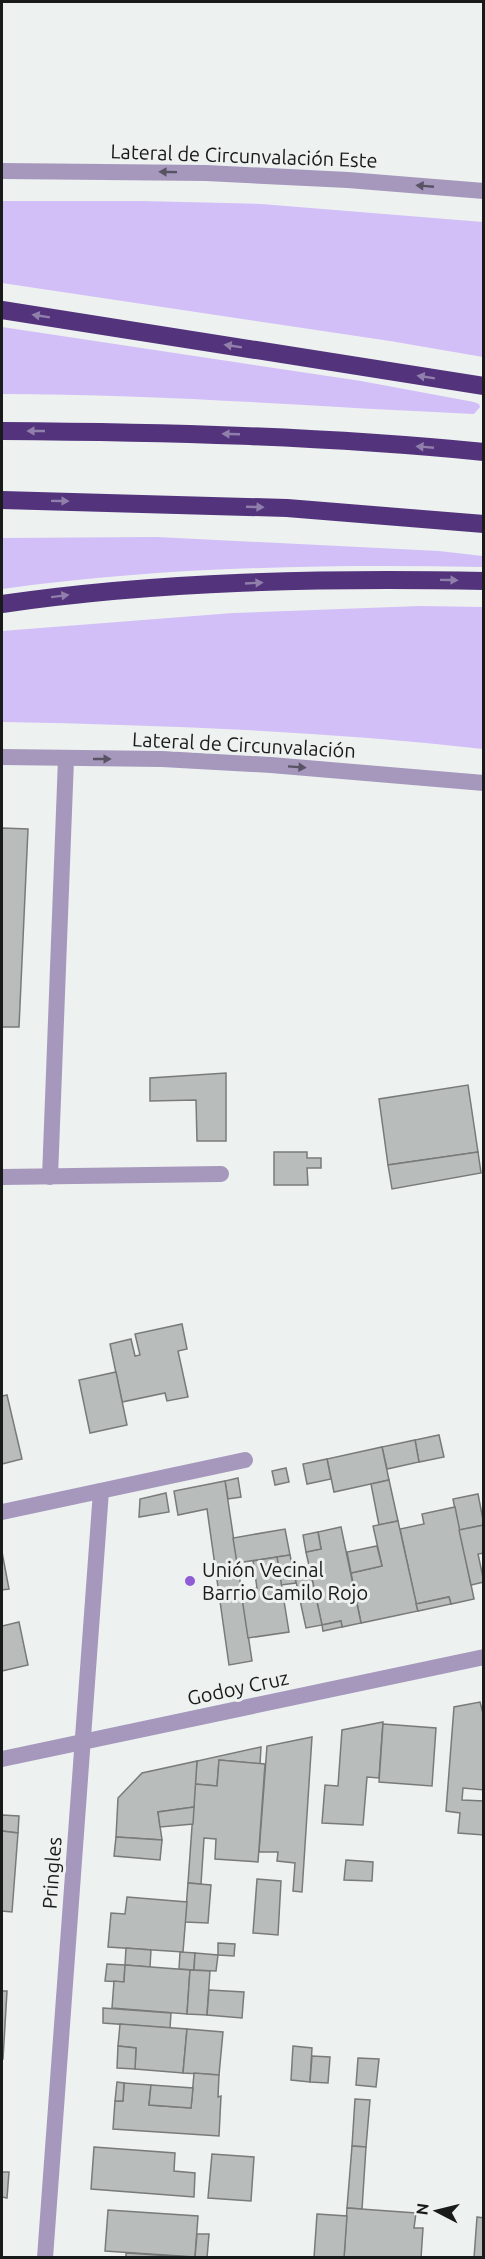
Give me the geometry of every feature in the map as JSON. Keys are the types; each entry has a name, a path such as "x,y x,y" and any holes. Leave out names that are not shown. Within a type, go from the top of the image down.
{"highway":[{"path":"2,310 483,386"},
{"path":"2,431 251,435 483,452"},
{"path":"2,500 287,508 483,524"},
{"path":"2,604 91,593 294,581 391,579 483,581"}],"street":[{"name":"Lateral de Circunvalación Este","path":"2,171 206,173 348,180 483,191"},
{"name":"Lateral de Circunvalación","path":"2,757 162,759 271,765 483,783"},
{"path":"50,1177 66,759"},
{"path":"2,1177 221,1174"},
{"path":"2,1512 245,1460"},
{"name":"Pringles","path":"45,2258 101,1491"},
{"name":"Godoy Cruz","path":"2,1759 483,1658"}],"shaded area":[{"path":"2,201 261,204 483,222 483,357 2,283"},
{"path":"2,327 361,381 474,402 480,407 474,414 179,398 2,394"},
{"path":"157,537 439,551 483,556 483,567 363,566 242,569 122,576 2,589 2,538"},
{"path":"420,606 483,607 483,749 243,730 2,722 2,631 233,613"}],"building":[{"path":"2,828 28,829 19,1027 2,1027"},
{"path":"226,1073 226,1141 197,1141 196,1100 150,1101 150,1078"},
{"path":"468,1085 478,1152 388,1165 379,1099"},
{"path":"274,1152 307,1152 307,1158 321,1158 321,1168 307,1168 308,1185 274,1185"},
{"path":"478,1152 481,1173 392,1189 388,1165"},
{"path":"182,1324 187,1349 178,1351 188,1397 167,1401 165,1393 122,1402 110,1344 131,1339 135,1356 140,1355 135,1334"},
{"path":"116,1372 127,1425 90,1433 79,1380"},
{"path":"7,1395 22,1459 2,1464 2,1396"},
{"path":"439,1435 444,1457 419,1462 415,1440"},
{"path":"415,1440 419,1462 387,1469 382,1447"},
{"path":"382,1447 389,1480 334,1492 327,1459"},
{"path":"327,1459 331,1479 307,1484 303,1464"},
{"path":"286,1468 289,1482 275,1485 272,1471"},
{"path":"238,1478 241,1497 228,1499 225,1481"},
{"path":"389,1480 398,1521 379,1525 371,1484"},
{"path":"225,1481 252,1661 229,1665 207,1509 178,1515 174,1491"},
{"path":"166,1493 169,1512 139,1517 140,1499"},
{"path":"478,1494 484,1525 459,1530 453,1499"},
{"path":"455,1507 474,1599 451,1604 449,1597 416,1604 400,1529 424,1524 422,1514"},
{"path":"398,1521 418,1611 361,1623 351,1573 382,1566 373,1526"},
{"path":"484,1525 484,1553 478,1554 484,1582 471,1585 459,1530"},
{"path":"341,1527 361,1623 342,1627 341,1621 322,1625 306,1552 321,1549 318,1532"},
{"path":"285,1529 290,1555 237,1563 233,1538"},
{"path":"318,1532 321,1549 306,1552 303,1535"},
{"path":"377,1546 382,1566 351,1573 347,1552"},
{"path":"2,1552 9,1589 2,1590"},
{"path":"290,1555 296,1583 281,1585 277,1557"},
{"path":"277,1557 289,1632 248,1638 241,1591 257,1588 253,1561"},
{"path":"311,1574 322,1625 306,1628 295,1577"},
{"path":"449,1597 451,1604 418,1611 416,1604"},
{"path":"341,1621 342,1627 323,1631 322,1625"},
{"path":"19,1622 28,1665 2,1671 2,1626"},
{"path":"480,1702 484,1717 484,1790 463,1788 462,1800 484,1801 484,1835 458,1833 460,1813 446,1811 454,1707"},
{"path":"383,1722 379,1778 367,1777 363,1825 322,1823 325,1785 338,1786 342,1730"},
{"path":"383,1724 436,1728 432,1786 379,1782"},
{"path":"312,1737 302,1892 293,1891 295,1863 277,1861 278,1852 259,1852 267,1746"},
{"path":"261,1747 260,1764 219,1760 217,1786 195,1784 197,1761"},
{"path":"219,1760 265,1764 258,1862 215,1859 216,1839 204,1838 201,1884 188,1883 195,1784 217,1786"},
{"path":"197,1761 194,1807 158,1812 162,1840 116,1837 118,1798 142,1773"},
{"path":"194,1807 193,1824 160,1827 158,1812"},
{"path":"2,1815 19,1816 18,1833 2,1831"},
{"path":"2,1831 18,1833 12,1912 2,1911"},
{"path":"116,1837 162,1840 160,1860 114,1856"},
{"path":"346,1860 373,1862 372,1881 344,1880"},
{"path":"257,1879 281,1881 278,1935 253,1933"},
{"path":"188,1883 211,1885 208,1923 185,1922"},
{"path":"127,1897 187,1902 183,1952 108,1947 111,1913 125,1914"},
{"path":"218,1943 235,1944 234,1956 218,1955"},
{"path":"126,1948 151,1950 150,1967 125,1965"},
{"path":"180,1952 195,1953 194,1970 179,1969"},
{"path":"195,1953 218,1955 216,1971 194,1970"},
{"path":"107,1964 125,1965 124,1982 105,1981"},
{"path":"125,1965 190,1970 187,2014 112,2008 114,1981 124,1982"},
{"path":"190,1970 210,1971 207,2015 187,2014"},
{"path":"209,1990 244,1992 242,2018 207,2015"},
{"path":"2,1991 7,1991 3,2059 2,2059"},
{"path":"103,2008 171,2013 170,2028 103,2023"},
{"path":"120,2024 187,2029 183,2073 135,2069 136,2048 118,2046"},
{"path":"187,2029 223,2032 219,2075 183,2073"},
{"path":"118,2046 136,2048 135,2069 117,2068"},
{"path":"293,2046 312,2048 310,2082 291,2080"},
{"path":"312,2056 330,2057 328,2083 310,2082"},
{"path":"358,2058 379,2059 376,2087 356,2085"},
{"path":"194,2073 219,2075 218,2097 221,2096 219,2136 113,2129 115,2101 123,2101 124,2083 151,2085 149,2105 191,2108"},
{"path":"117,2082 124,2083 123,2101 115,2101"},
{"path":"151,2085 193,2088 191,2108 149,2105"},
{"path":"355,2099 370,2100 366,2147 352,2146"},
{"path":"352,2146 366,2147 362,2209 347,2208"},
{"path":"94,2147 175,2153 174,2171 195,2173 194,2197 91,2189"},
{"path":"212,2154 254,2157 251,2201 208,2198"},
{"path":"2,2172 9,2172 7,2198 2,2197"},
{"path":"347,2208 416,2213 414,2228 423,2228 421,2258 344,2258"},
{"path":"108,2210 198,2216 195,2257 105,2251"},
{"path":"317,2214 347,2216 344,2258 314,2258"},
{"path":"477,2217 484,2218 484,2258 474,2258"},
{"path":"197,2234 209,2234 207,2258 195,2257"},
{"path":"126,2253 186,2257 186,2258 126,2258"}],"place":[{"name":"Unión Vecinal Barrio Camilo Rojo","path":"190,1581"}]}
